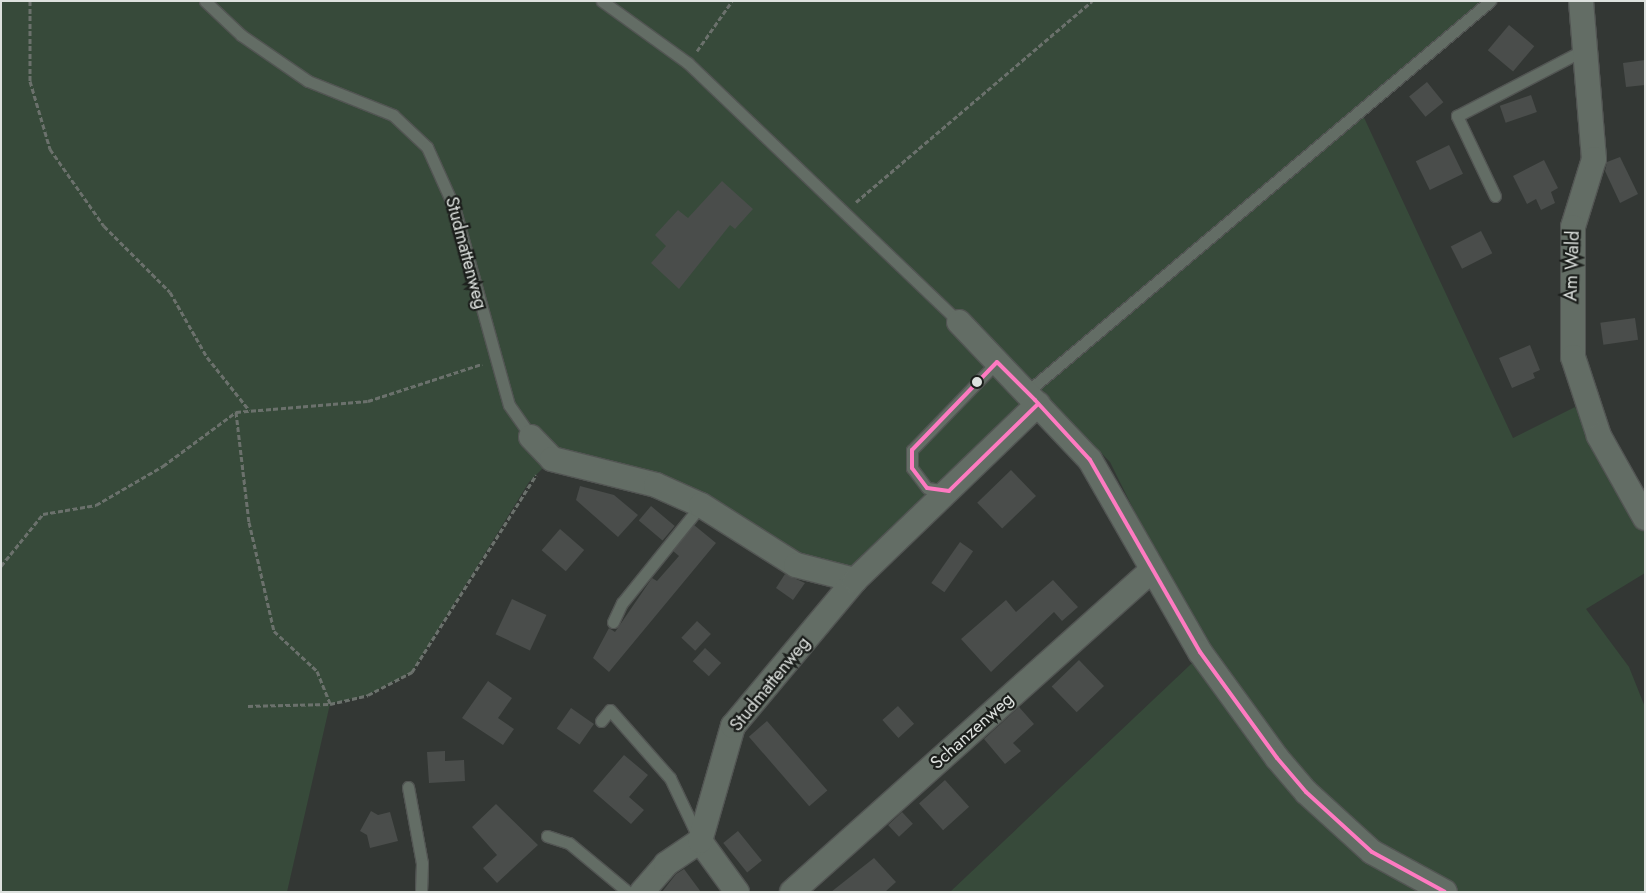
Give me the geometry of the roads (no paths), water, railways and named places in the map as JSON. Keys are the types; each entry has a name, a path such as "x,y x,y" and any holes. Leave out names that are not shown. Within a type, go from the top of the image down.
{"street":[{"name":"Am Wald","path":"1581,1 1594,159 1572,227 1572,357 1599,436 1645,518"},
{"path":"959,322 1033,398 1111,490 1152,570 1225,688 1306,792 1372,852 1445,892"},
{"name":"Studmattenweg","path":"700,841 733,726 855,580 948,492 1033,398"},
{"name":"Studmattenweg","path":"531,437 552,458 633,478 701,505"},
{"path":"701,505 796,565 855,580"},
{"name":"Schanzenweg","path":"792,892 1152,570"},
{"path":"642,892 666,864 700,841 737,892"}],"lane":[{"name":"Studmattenweg","path":"205,1 241,35 308,81 393,115 427,147 454,207 509,406 531,437"},
{"path":"602,1 688,63 959,322"},
{"path":"1033,398 1490,1"},
{"path":"1495,196 1457,116 1584,50"},
{"path":"948,492 927,488 912,468 912,450 997,362"},
{"path":"613,622 622,603 701,505"},
{"path":"601,721 610,710 670,778 700,841"},
{"path":"408,787 422,862 421,892"},
{"path":"547,836 570,843 628,892"}]}
